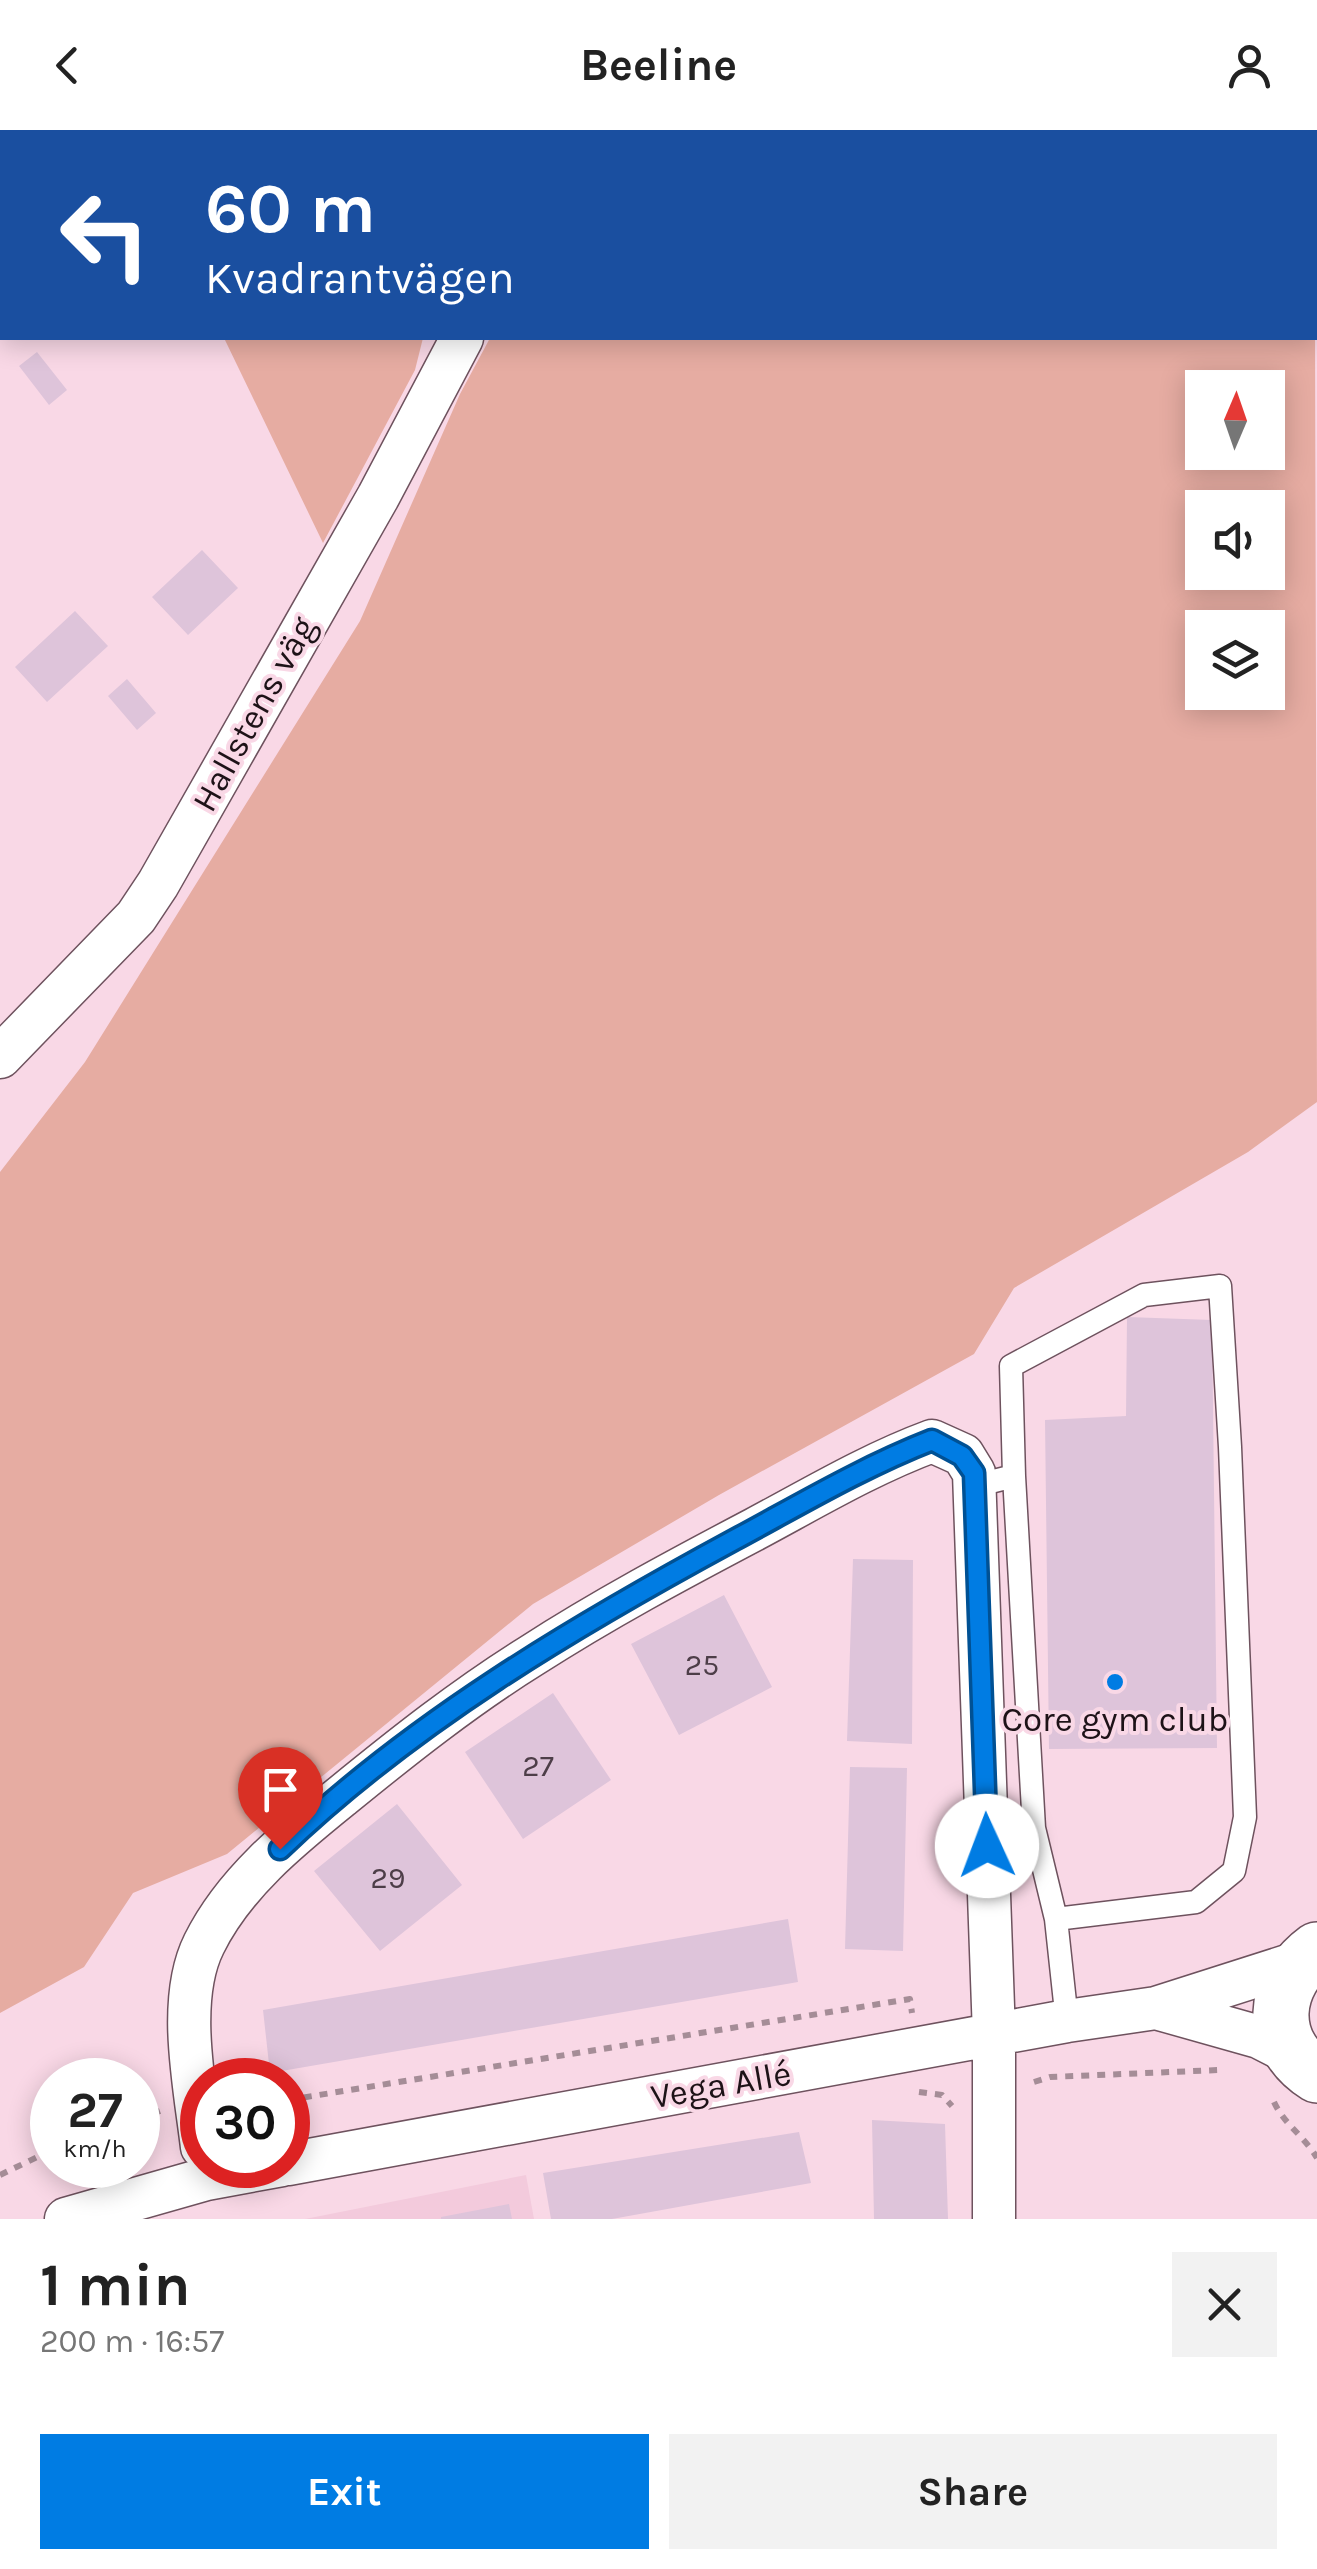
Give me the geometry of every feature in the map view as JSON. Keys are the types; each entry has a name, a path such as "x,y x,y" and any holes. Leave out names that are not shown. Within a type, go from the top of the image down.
{"street":[{"name":"Hallstens väg","path":"0,1057 136,917 158,884 378,497 461,340"},
{"path":"192,2058 190,1995 202,1947 228,1903 300,1830 386,1760 527,1658 618,1602 866,1469 932,1440 962,1456 974,1473 994,1481 994,2219"},
{"path":"1302,2075 1283,2032 1280,2008 1286,1984 1309,1956"},
{"name":"Vega Allé","path":"310,2159 1156,2008 1309,1956"},
{"name":"Vega Allé","path":"1156,2008 1260,2037 1302,2075"},
{"name":"Vega Allé","path":"66,2219 180,2174"}],"lane":[{"path":"1056,1919 1196,1902 1234,1871 1245,1816 1220,1286 1144,1296 1011,1366 994,1481 1034,1828 1056,1919 1067,2022"}],"path":[{"path":"310,2096 910,2000 918,2049 919,2092"},
{"path":"995,2110 1021,2108 1028,2084 1050,2077 1237,2070"},
{"path":"1302,2075 1280,2116 1307,2140 1317,2158"},
{"path":"0,2176 30,2161"}],"shaded area":[{"path":"225,340 422,340 415,370 323,543"},
{"path":"489,340 1315,340 1317,1102 1248,1152 1014,1288 974,1354 719,1495 533,1604 227,1854 133,1893 84,1967 0,2013 0,1172 85,1062 360,621 460,394"},
{"path":"526,2175 534,2219 305,2219"}],"building":[{"path":"37,352 67,390 49,405 19,366"},
{"path":"202,550 238,588 188,635 152,597"},
{"path":"75,611 108,646 47,702 15,667"},
{"path":"127,679 156,713 137,730 108,696"},
{"path":"1127,1317 1212,1320 1217,1748 1049,1749 1045,1420 1126,1416"},
{"path":"853,1559 913,1560 912,1744 847,1741"},
{"path":"724,1595 772,1687 679,1735 631,1644"},
{"path":"553,1693 611,1780 523,1839 465,1752"},
{"path":"850,1767 907,1768 903,1951 845,1949"},
{"path":"397,1804 462,1885 380,1951 314,1871"},
{"path":"788,1919 798,1982 310,2066 310,2058 268,2058 263,2010"},
{"path":"872,2120 945,2124 948,2219 874,2219"},
{"path":"799,2132 811,2183 612,2219 551,2219 543,2173"},
{"path":"509,2204 512,2219 441,2219 441,2217"}],"place":[{"name":"Core gym club","path":"1115,1682"}],"route":[{"path":"280,1849 386,1760 527,1658 649,1585 866,1469 932,1440 962,1456 974,1473 987,1846"}]}
